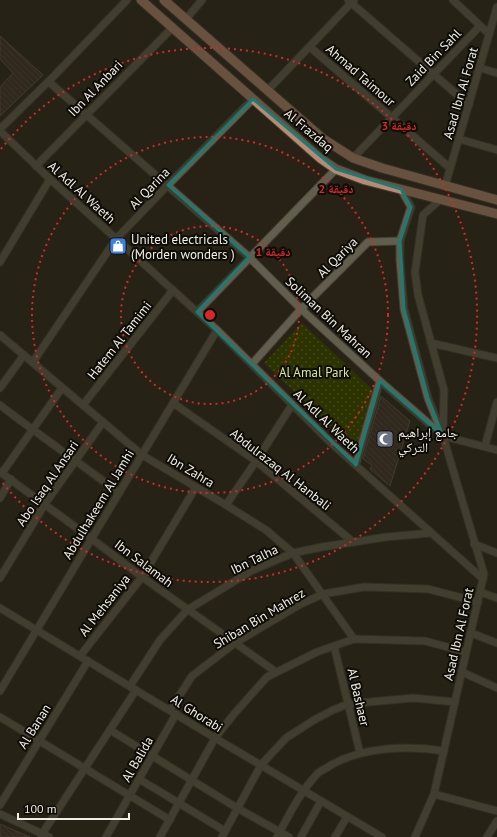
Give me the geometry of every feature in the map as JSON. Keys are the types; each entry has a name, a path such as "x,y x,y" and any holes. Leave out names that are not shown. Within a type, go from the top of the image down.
{"main road":[{"name":"Al Frazdaq","path":"141,0 320,158 336,169 365,180 497,214"},
{"name":"Al Frazdaq","path":"164,0 322,138 353,158 382,168 497,200"}],"street":[{"path":"0,130 49,82 127,0"},
{"path":"186,19 202,0"},
{"path":"453,0 489,34"},
{"path":"268,90 310,47 351,1 469,105"},
{"name":"Asad Ibn Al Forat","path":"445,186 497,7"},
{"name":"Zaid Bin Sahl","path":"353,158 480,26"},
{"name":"Ibn Al Anbari","path":"36,166 172,28"},
{"name":"Ahmad Taimour","path":"310,47 450,168"},
{"path":"480,68 497,73"},
{"name":"Soliman Bin Mahran","path":"49,82 249,257 301,309 442,436 497,450"},
{"name":"Al Qarina","path":"33,362 116,239 253,99"},
{"name":"Al Adl Al Waeth","path":"0,130 50,179 217,330 332,444 483,579"},
{"path":"459,139 497,150"},
{"path":"197,312 336,169"},
{"path":"0,261 50,179"},
{"name":"Asad Ibn Al Forat","path":"401,189 411,207 400,241 404,309 428,398 442,436 484,574 434,794 414,837"},
{"name":"Asad Ibn Al Forat","path":"441,199 423,215 415,272 418,295 444,390 442,436"},
{"name":"Al Qariya","path":"252,364 301,309 368,242 400,241"},
{"name":"Hatem Al Tamimi","path":"83,405 173,290"},
{"name":"Abdulhakeem Al Jamhi","path":"0,691 217,330"},
{"name":"Ibn Zahra","path":"0,335 142,455 266,530 293,553 354,639"},
{"path":"431,343 497,358"},
{"path":"0,388 24,355"},
{"path":"356,465 380,381"},
{"path":"1,472 62,388"},
{"path":"485,446 497,402"},
{"name":"Abdulrazaq Al Hanbali","path":"173,404 256,461 353,542"},
{"path":"226,505 292,405"},
{"path":"0,406 76,460 119,493"},
{"name":"Abo Isaq Al Ansari","path":"0,578 45,504 103,422"},
{"name":"Ibn Salamah","path":"1,472 187,610 276,672"},
{"path":"0,498 11,479"},
{"name":"Al Mehsaniya","path":"80,656 142,577 196,487"},
{"name":"Ibn Talha","path":"42,836 110,730 160,640 187,610 253,570 293,553 386,537 431,533"},
{"path":"474,544 497,553"},
{"name":"Shiban Bin Mahrez","path":"173,712 192,676 235,643 301,604 323,594 364,587 428,589 478,602"},
{"path":"480,592 497,598"},
{"name":"Al Ghorabi","path":"0,608 382,837"},
{"path":"471,633 497,643"},
{"path":"160,837 215,738 267,677 317,652 354,639 424,641 466,652"},
{"name":"Al Bashaer","path":"334,646 360,753"},
{"name":"Al Banan","path":"0,805 88,661"},
{"path":"462,672 497,688"},
{"path":"139,779 179,803 224,834 261,765 286,738 333,710 348,704 413,698 455,702"},
{"name":"Al Balida","path":"106,837 152,756 173,712"},
{"path":"0,717 170,820"},
{"path":"110,730 278,835 289,837"},
{"path":"278,835 303,790 320,772 339,761 360,753 398,749 426,748 444,751"},
{"path":"434,794 497,811"},
{"path":"301,837 321,801"},
{"path":"0,814 42,836 49,837"},
{"path":"335,837 347,817"},
{"path":"487,837 497,821"}],"highlighted area":[{"path":"253,99 336,169 401,189 411,207 400,241 404,309 428,398 443,436 380,381 356,465 197,312 249,257 168,185"}],"green space":[{"name":"Al Amal Park","path":"302,323 373,390 357,451 264,363"}],"building":[{"path":"0,36 43,75 0,116 0,87 13,73 0,59"},
{"name":"جامع إبراهيم التركي","path":"381,396 410,421 390,486 370,469 372,465 363,459"},
{"path":"0,824 30,837 0,837"}],"place":[{"name":"United electricals (Morden wonders )","path":"118,246"},
{"name":"جامع إبراهيم التركي","path":"385,439"}]}
